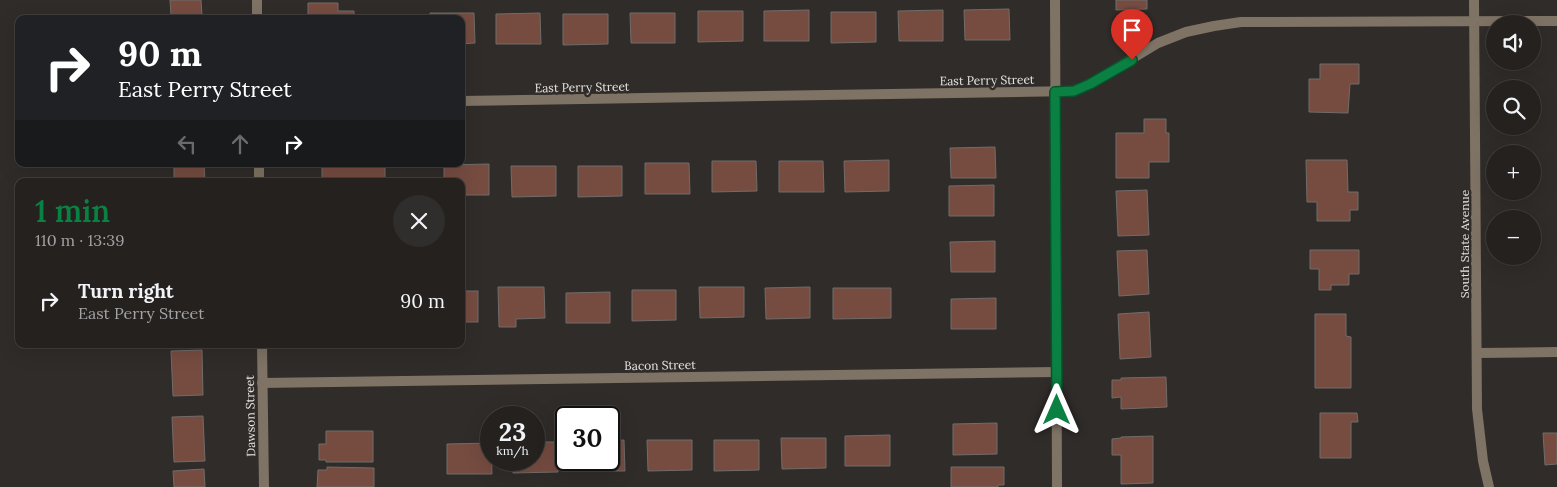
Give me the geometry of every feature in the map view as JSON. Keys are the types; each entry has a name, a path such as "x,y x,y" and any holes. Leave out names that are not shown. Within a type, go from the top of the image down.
{"street":[{"path":"257,0 257,15"},
{"path":"1054,0 1057,487"},
{"name":"South State Avenue","path":"1474,0 1477,409 1483,461 1489,487"},
{"name":"East Perry Street","path":"465,101 1074,91 1090,84 1158,44 1186,32 1241,22 1557,21"},
{"name":"Dawson Street","path":"262,348 264,487"},
{"path":"1477,353 1557,352"},
{"name":"Bacon Street","path":"262,383 1057,372"}],"building":[{"path":"170,0 201,0 202,15 171,15"},
{"path":"1116,0 1147,0 1147,9 1116,10"},
{"path":"308,3 338,3 338,11 354,11 354,15 308,15"},
{"path":"1009,9 1010,40 965,40 964,10"},
{"path":"809,10 809,41 764,41 764,11"},
{"path":"943,10 943,41 899,41 898,11"},
{"path":"698,11 743,11 743,41 698,42"},
{"path":"831,12 876,12 876,42 831,43"},
{"path":"430,13 474,13 475,43 465,44 465,15 430,15"},
{"path":"540,13 541,44 496,44 496,14"},
{"path":"630,13 675,13 675,43 631,43"},
{"path":"563,14 608,14 608,44 563,45"},
{"path":"1320,64 1359,64 1359,84 1350,84 1348,113 1309,112 1309,79 1320,79"},
{"path":"1144,119 1166,119 1166,133 1169,133 1169,162 1149,162 1149,178 1116,178 1116,133 1144,133"},
{"path":"995,147 996,178 951,178 950,148"},
{"path":"889,160 889,191 845,192 844,161"},
{"path":"1306,160 1347,160 1348,192 1358,192 1358,210 1350,210 1350,221 1317,221 1317,202 1307,202"},
{"path":"712,161 756,161 757,191 712,192"},
{"path":"779,161 823,161 824,192 779,192"},
{"path":"645,163 689,163 690,194 645,194"},
{"path":"489,164 489,195 465,195 465,178 444,178 444,167 465,167 465,165"},
{"path":"511,166 556,166 556,196 512,197"},
{"path":"578,166 622,166 622,196 578,197"},
{"path":"174,167 204,167 205,178 174,178"},
{"path":"322,167 385,167 385,178 322,178"},
{"path":"994,185 994,216 949,216 949,186"},
{"path":"1147,190 1149,235 1118,236 1116,191"},
{"path":"995,241 995,272 951,272 950,242"},
{"path":"1147,250 1149,294 1119,296 1117,251"},
{"path":"1310,250 1359,250 1359,274 1349,274 1349,285 1331,285 1331,290 1319,290 1319,269 1310,269"},
{"path":"498,287 544,287 545,318 516,319 516,327 499,327"},
{"path":"699,287 744,287 744,317 700,318"},
{"path":"810,287 810,318 766,319 765,288"},
{"path":"833,288 891,288 891,318 833,319"},
{"path":"632,290 676,290 676,320 632,321"},
{"path":"465,291 478,291 478,322 465,322"},
{"path":"610,292 610,323 566,323 566,293"},
{"path":"996,298 996,329 951,329 951,299"},
{"path":"1149,312 1151,357 1120,359 1118,314"},
{"path":"1315,314 1346,314 1346,336 1351,337 1351,388 1315,388"},
{"path":"202,350 203,395 173,396 171,351"},
{"path":"1166,377 1167,407 1121,409 1121,397 1112,398 1112,380"},
{"path":"1320,413 1357,413 1358,422 1351,422 1351,458 1320,458"},
{"path":"203,416 205,461 174,462 172,417"},
{"path":"997,423 997,454 953,455 953,424"},
{"path":"326,431 373,431 373,462 326,462 326,460 319,460 319,444 326,444"},
{"path":"1543,433 1557,433 1557,464 1545,465"},
{"path":"890,435 890,466 845,466 845,436"},
{"path":"1153,436 1153,483 1121,484 1121,455 1112,455 1112,439"},
{"path":"781,438 826,438 826,468 782,469"},
{"path":"620,440 624,440 625,471 620,471"},
{"path":"647,440 692,440 692,470 648,471"},
{"path":"714,440 759,440 759,470 714,471"},
{"path":"545,442 555,442 555,471 558,472 513,473 513,471 545,471"},
{"path":"480,443 480,471 492,471 492,474 447,474 447,444"},
{"path":"327,467 374,468 374,487 317,487 318,470 327,470"},
{"path":"951,467 1004,467 1004,485 998,485 998,487 951,487"},
{"path":"204,469 205,487 174,487 173,471"}],"route":[{"path":"1057,410 1055,92 1074,91 1132,60"}]}
